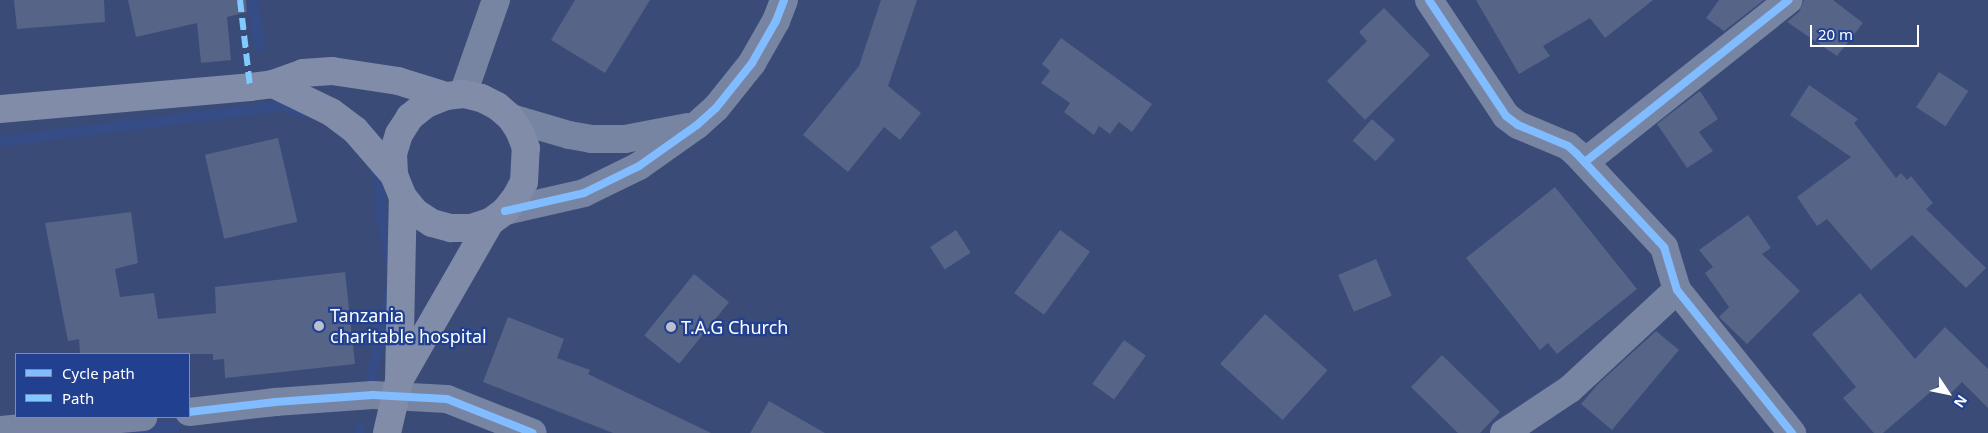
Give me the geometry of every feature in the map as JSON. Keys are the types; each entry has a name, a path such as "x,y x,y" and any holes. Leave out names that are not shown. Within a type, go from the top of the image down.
{"main road":[{"path":"0,109 273,84 302,73 332,71 398,81 454,95 481,98 497,106 511,118 520,132 526,148 524,182 516,198 497,216 397,389"},
{"path":"273,84 331,112 371,146 415,212 432,223 451,228 471,228 497,216"},
{"path":"387,433 397,389 398,186 393,154 398,134 410,117 426,104 454,95"}],"street":[{"path":"454,95 496,0"},
{"path":"497,216 584,192 639,166 697,125 716,108 752,63 776,21 784,0"},
{"path":"1428,0 1506,116 1531,132 1568,146 1664,247 1677,290 1792,433"},
{"path":"1585,162 1789,0"},
{"path":"511,118 569,136 591,139 625,139 697,125"},
{"path":"1504,433 1570,389 1677,290"},
{"path":"190,412 285,401 373,395 397,389 447,399 533,433"},
{"path":"0,430 132,418"}],"building":[{"path":"14,0 104,0 105,22 17,29"},
{"path":"128,0 246,0 247,12 227,17 231,60 201,63 197,23 136,37"},
{"path":"575,0 650,0 605,73 551,40"},
{"path":"881,0 917,0 888,86 921,113 900,140 884,127 848,172 803,135 859,66"},
{"path":"1476,0 1653,0 1605,38 1590,18 1543,46 1550,56 1519,74"},
{"path":"1719,0 1764,0 1724,31 1706,18"},
{"path":"1804,0 1833,0 1863,23 1837,56 1787,22 1799,12"},
{"path":"1384,8 1430,55 1365,120 1327,81 1367,41 1359,32"},
{"path":"1061,38 1152,104 1132,132 1119,122 1110,134 1099,126 1094,135 1064,112 1070,103 1041,83 1050,71 1042,64"},
{"path":"1939,72 1968,91 1945,126 1916,107"},
{"path":"1809,85 1858,119 1854,123 1896,178 1901,173 1907,180 1911,176 1933,203 1926,209 1986,268 1966,288 1912,235 1871,270 1827,219 1817,226 1797,197 1851,157 1790,115"},
{"path":"1700,91 1718,119 1699,132 1713,151 1687,168 1657,124"},
{"path":"1372,119 1395,140 1376,161 1353,141"},
{"path":"278,138 297,222 224,239 205,155"},
{"path":"1555,187 1637,289 1557,354 1548,343 1540,350 1466,258"},
{"path":"131,212 138,263 115,269 120,297 154,293 158,319 216,313 215,287 345,272 355,364 225,378 224,359 213,360 213,354 80,353 79,339 68,341 45,223"},
{"path":"1748,215 1771,248 1762,254 1800,291 1747,344 1719,317 1729,307 1705,273 1713,267 1699,250"},
{"path":"956,230 971,253 945,270 930,247"},
{"path":"1060,230 1090,252 1044,315 1014,293"},
{"path":"1376,259 1392,296 1354,312 1338,275"},
{"path":"694,274 729,302 679,364 644,335"},
{"path":"1860,293 1915,359 1945,327 1988,369 1988,408 1962,382 1951,393 1941,383 1883,433 1874,433 1843,398 1856,387 1812,334"},
{"path":"1265,314 1327,370 1283,420 1220,364"},
{"path":"508,317 564,339 557,358 590,370 588,374 711,433 613,433 483,382"},
{"path":"1656,331 1679,350 1612,430 1581,404 1598,384"},
{"path":"1124,340 1146,356 1114,400 1092,384"},
{"path":"1442,355 1500,412 1480,433 1458,433 1411,387"},
{"path":"769,401 825,433 750,433"}],"waterway":[{"path":"252,0 259,45"},
{"path":"0,141 284,105 302,112"},
{"path":"375,165 379,178 380,211 391,265"},
{"path":"371,376 386,313 389,291"},
{"path":"138,428 176,426"},
{"path":"359,433 360,428"}],"marked path":[{"path":"240,0 250,87"}],"cycle path":[{"path":"505,211 584,193 639,166 697,125 716,108 752,63 776,21 784,0"},
{"path":"1429,0 1506,116 1518,125 1568,146 1664,247 1677,290 1792,433"},
{"path":"1585,162 1789,0"},
{"path":"190,412 275,402 373,395 447,399 533,433"}],"place":[{"name":"Tanzania charitable hospital","path":"319,326"},
{"name":"T.A.G Church","path":"671,327"}]}
